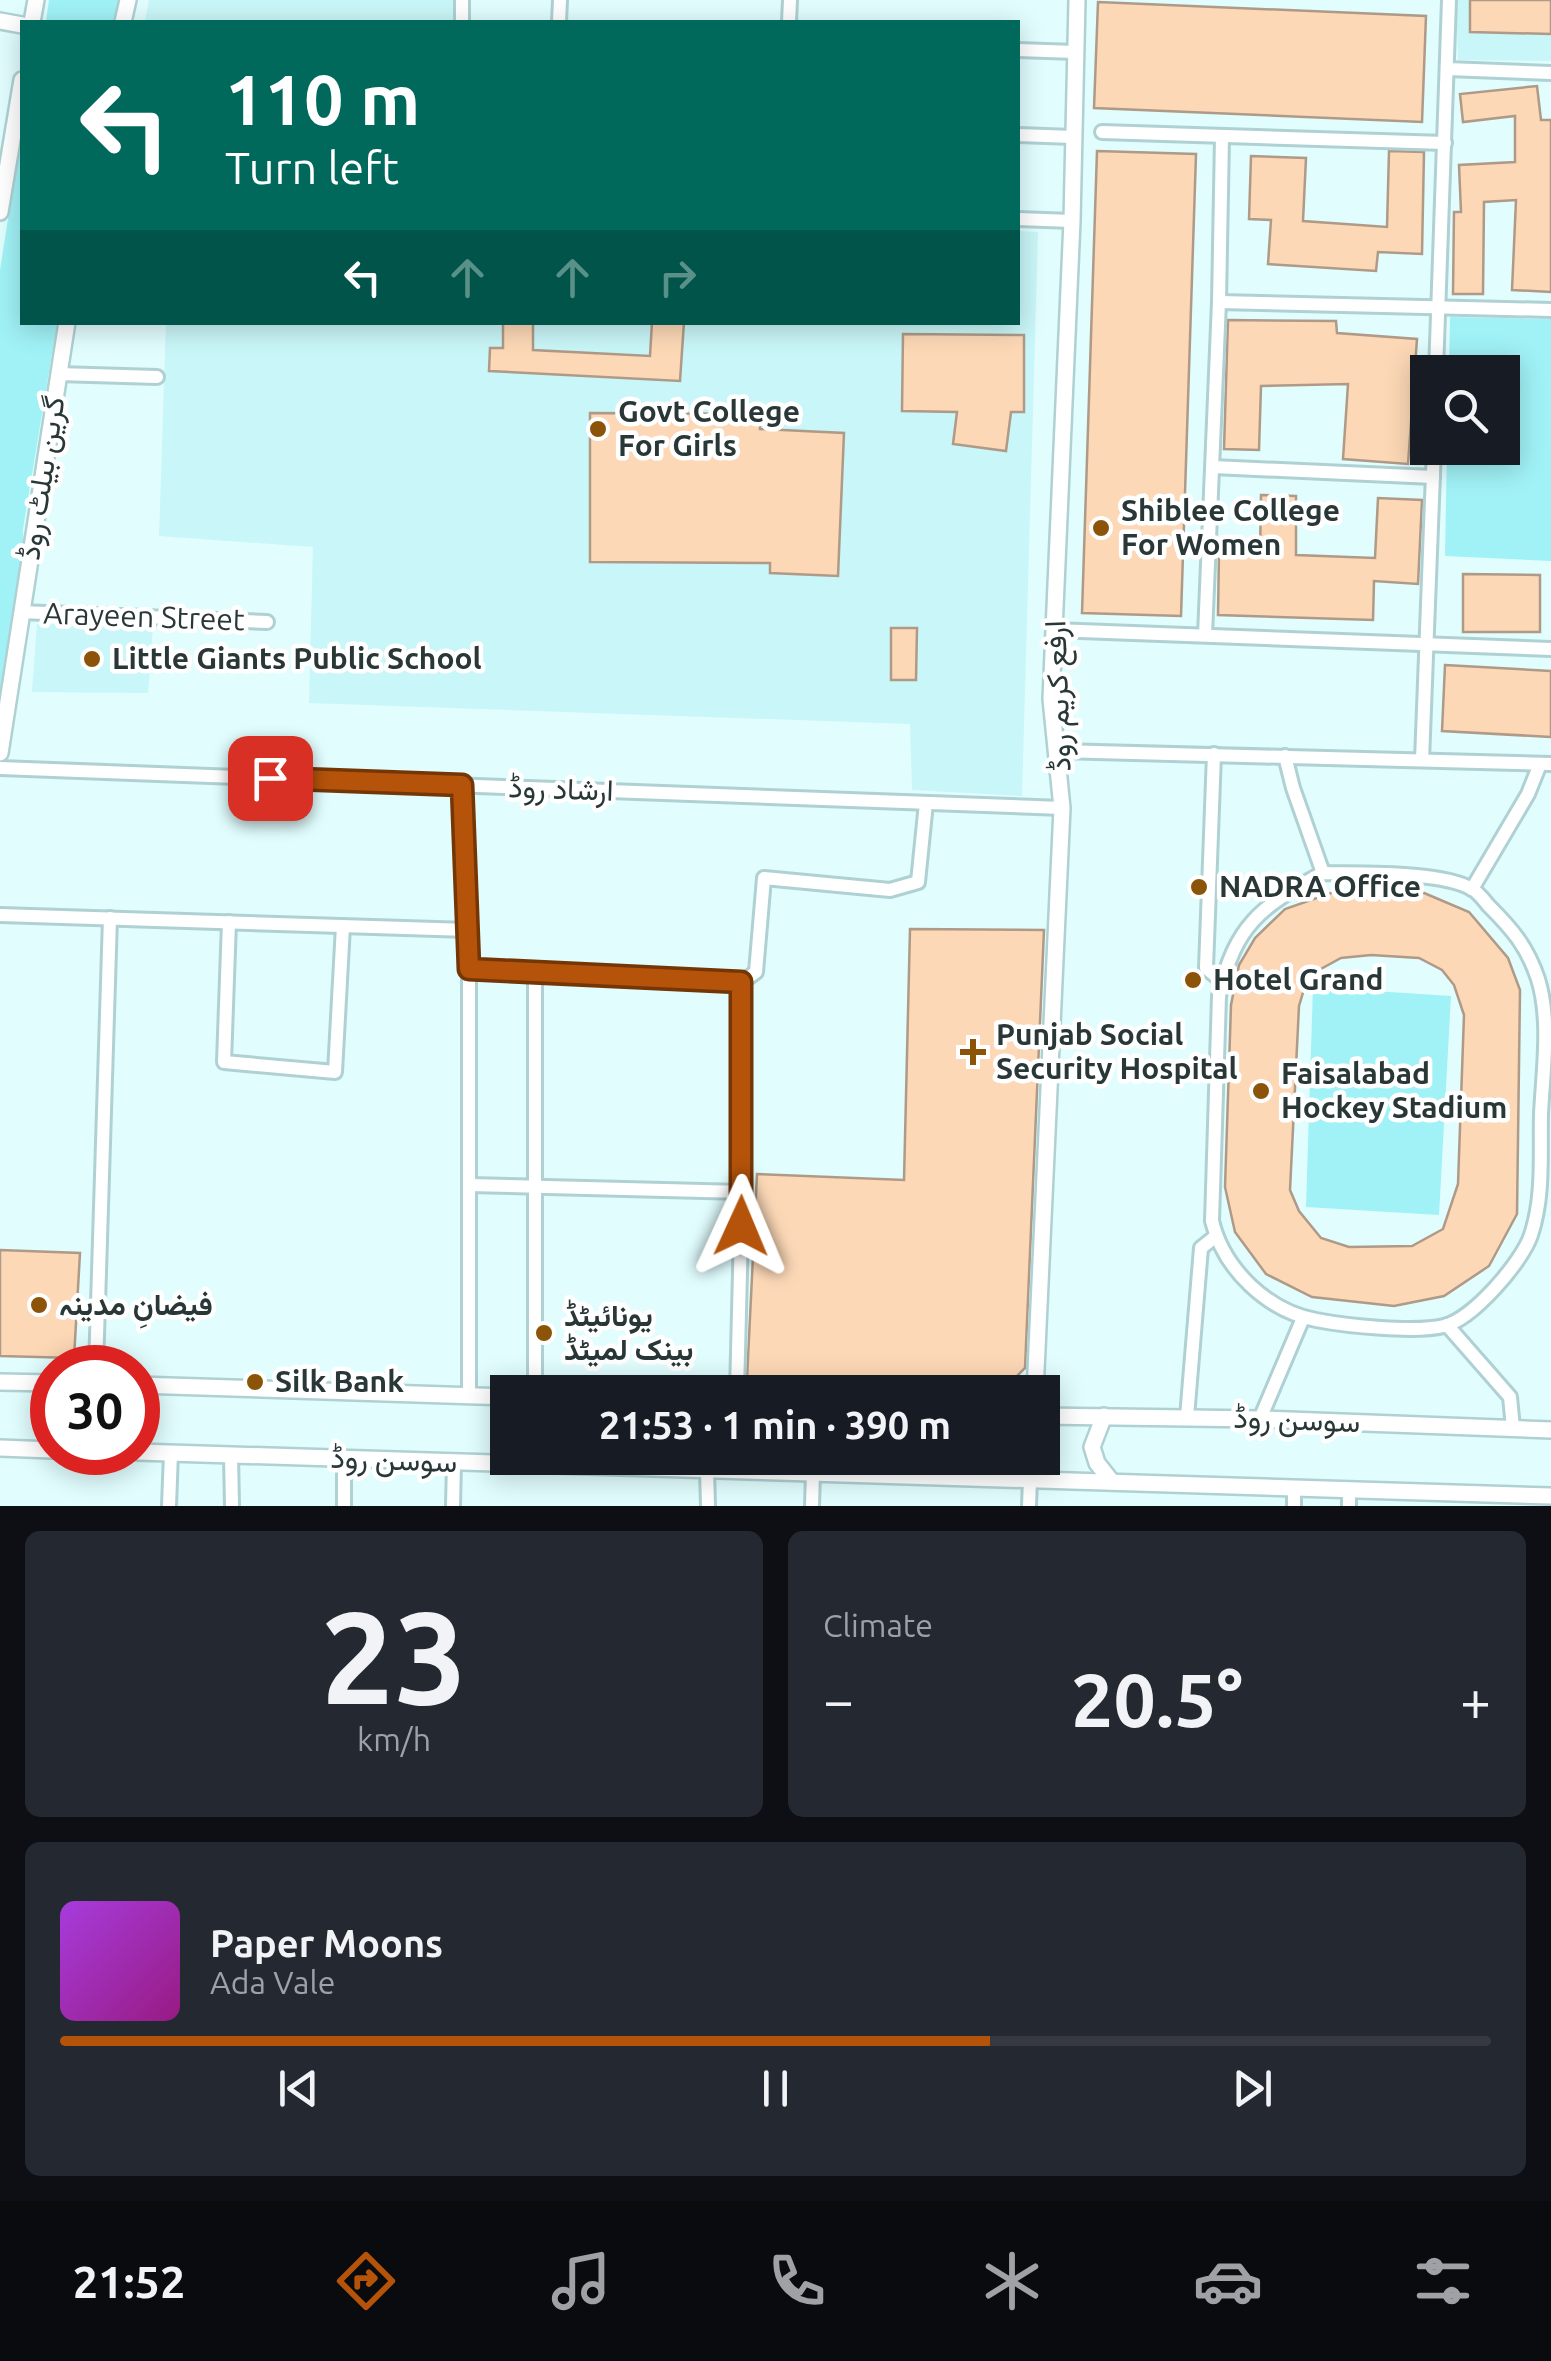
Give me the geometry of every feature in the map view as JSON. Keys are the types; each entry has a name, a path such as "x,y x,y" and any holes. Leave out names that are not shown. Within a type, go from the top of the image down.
{"street":[{"name":"ارفع کریم روڈ","path":"1037,1375 1062,808 1051,699 1072,221 1077,0"},
{"path":"1437,355 1448,0"},
{"path":"1020,50 1075,52"},
{"path":"1447,70 1551,73"},
{"path":"0,212 20,92"},
{"path":"1102,132 1444,143"},
{"path":"1020,135 1074,138"},
{"path":"1205,635 1222,138"},
{"path":"1020,219 1072,221"},
{"path":"1219,302 1551,310"},
{"name":"گرین بیلٹ روڈ","path":"0,753 4,702 67,325"},
{"path":"58,374 156,377"},
{"path":"1422,760 1433,465"},
{"path":"1213,467 1433,477"},
{"name":"Arayeen Street","path":"21,612 267,622"},
{"path":"1054,630 1551,650"},
{"path":"1059,752 1546,764 1472,888"},
{"path":"1214,754 1206,968 1222,981"},
{"path":"1285,756 1292,788 1323,873"},
{"name":"ارشاد روڈ","path":"0,768 1062,808"},
{"path":"462,785 469,969 469,1396"},
{"path":"469,969 741,982 756,972 764,878 890,890 918,882 926,803"},
{"path":"1323,873 1421,876 1472,888 1521,938 1540,982 1546,1032 1540,1192 1531,1235 1517,1263 1477,1305 1447,1326 1335,1324 1303,1318 1264,1298 1239,1274 1212,1222 1222,981 1242,931 1278,897 1323,873"},
{"path":"0,915 468,930"},
{"path":"97,1345 110,918"},
{"path":"229,922 224,1062 335,1072 343,926"},
{"path":"535,973 535,1375"},
{"path":"737,1375 741,982"},
{"path":"469,1186 742,1192"},
{"path":"1188,1418 1201,1248 1216,1236"},
{"path":"1260,1419 1303,1318"},
{"path":"1447,1326 1510,1398 1513,1428"},
{"path":"0,1382 30,1383"},
{"path":"160,1386 490,1397"},
{"name":"سوسن روڈ","path":"1060,1416 1551,1430"},
{"path":"1104,1416 1092,1448 1112,1482"},
{"path":"0,1448 30,1449"},
{"name":"سوسن روڈ","path":"160,1453 490,1463"},
{"path":"169,1506 170,1453"},
{"path":"232,1455 232,1506"},
{"path":"344,1458 344,1506"},
{"path":"454,1462 454,1506"},
{"path":"707,1475 708,1506"},
{"path":"812,1506 813,1475"},
{"name":"سوسن روڈ","path":"885,1475 1294,1488 1349,1498 1551,1496"},
{"path":"1029,1506 1030,1475"},
{"path":"1294,1488 1294,1506"}],"shaded area":[{"path":"49,0 120,0 116,20 46,20"},
{"path":"149,0 454,0 454,20 145,20"},
{"path":"1456,0 1551,0 1551,61 1458,60"},
{"path":"20,142 20,325 57,325 23,529 24,574 3,693 0,693 0,270"},
{"name":"Govt College For Girls","path":"1020,231 1038,232 1022,796 912,790 910,724 309,703 313,547 159,536 166,325 1020,325"},
{"path":"1450,317 1551,319 1551,561 1445,556 1447,465 1520,465 1520,355 1449,355"},
{"name":"Little Giants Public School","path":"37,624 153,626 148,693 32,692"},
{"path":"1313,987 1451,996 1439,1215 1306,1207"}],"building":[{"path":"1470,0 1551,0 1551,34 1470,32"},
{"path":"1098,2 1426,16 1422,122 1094,108"},
{"path":"1537,86 1541,120 1551,120 1551,292 1512,290 1516,200 1484,202 1483,294 1453,294 1454,212 1461,212 1459,165 1515,162 1515,116 1463,122 1460,94"},
{"path":"1097,151 1196,154 1181,616 1082,613"},
{"path":"1389,151 1424,152 1422,254 1378,252 1376,271 1268,264 1271,220 1249,219 1251,156 1306,158 1303,221 1387,227"},
{"path":"1228,320 1336,321 1337,333 1417,339 1416,355 1410,355 1408,464 1343,459 1348,384 1261,386 1259,450 1224,449"},
{"path":"503,325 533,325 533,350 650,356 652,325 684,325 680,381 489,371 490,348 503,348"},
{"path":"903,334 1024,335 1024,412 1011,412 1006,451 953,444 957,412 902,411"},
{"path":"590,413 760,414 760,429 844,433 838,576 770,573 770,563 590,562"},
{"path":"1261,495 1296,496 1296,555 1375,558 1378,498 1422,500 1418,584 1374,581 1373,620 1218,615 1219,553 1260,554"},
{"path":"1463,574 1540,575 1540,632 1463,632"},
{"path":"891,628 917,628 916,680 891,680"},
{"path":"1445,665 1551,671 1551,737 1442,731"},
{"name":"Faisalabad Hockey Stadium","path":"1417,890 1469,912 1508,958 1520,990 1517,1214 1489,1266 1444,1296 1394,1306 1312,1297 1266,1274 1235,1232 1225,1187 1231,1005 1239,965 1255,938 1285,909 1331,893","holes":["1341,958 1419,958 1442,970 1454,985 1464,1015 1458,1184 1443,1229 1412,1246 1349,1247 1321,1238 1299,1211 1290,1190 1299,1006 1305,986 1319,970"]},
{"name":"Punjab Social Security Hospital","path":"910,929 1044,930 1025,1368 1018,1375 747,1375 757,1174 904,1180"},
{"name":"فیضانِ مدینہ","path":"0,1250 80,1253 75,1345 30,1345 30,1357 0,1356"}],"place":[{"name":"Govt College For Girls","path":"598,429"},
{"name":"Shiblee College For Women","path":"1101,528"},
{"name":"Little Giants Public School","path":"92,659"},
{"name":"NADRA Office","path":"1199,887"},
{"name":"Hotel Grand","path":"1193,980"},
{"name":"Punjab Social Security Hospital","path":"973,1052"},
{"name":"Faisalabad Hockey Stadium","path":"1261,1091"},
{"name":"فیضانِ مدینہ","path":"39,1305"},
{"name":"یونائیٹڈ بینک لمیٹڈ","path":"544,1333"},
{"name":"Silk Bank","path":"255,1382"}],"route":[{"path":"270,778 462,785 469,969 741,982 741,1226"}]}
